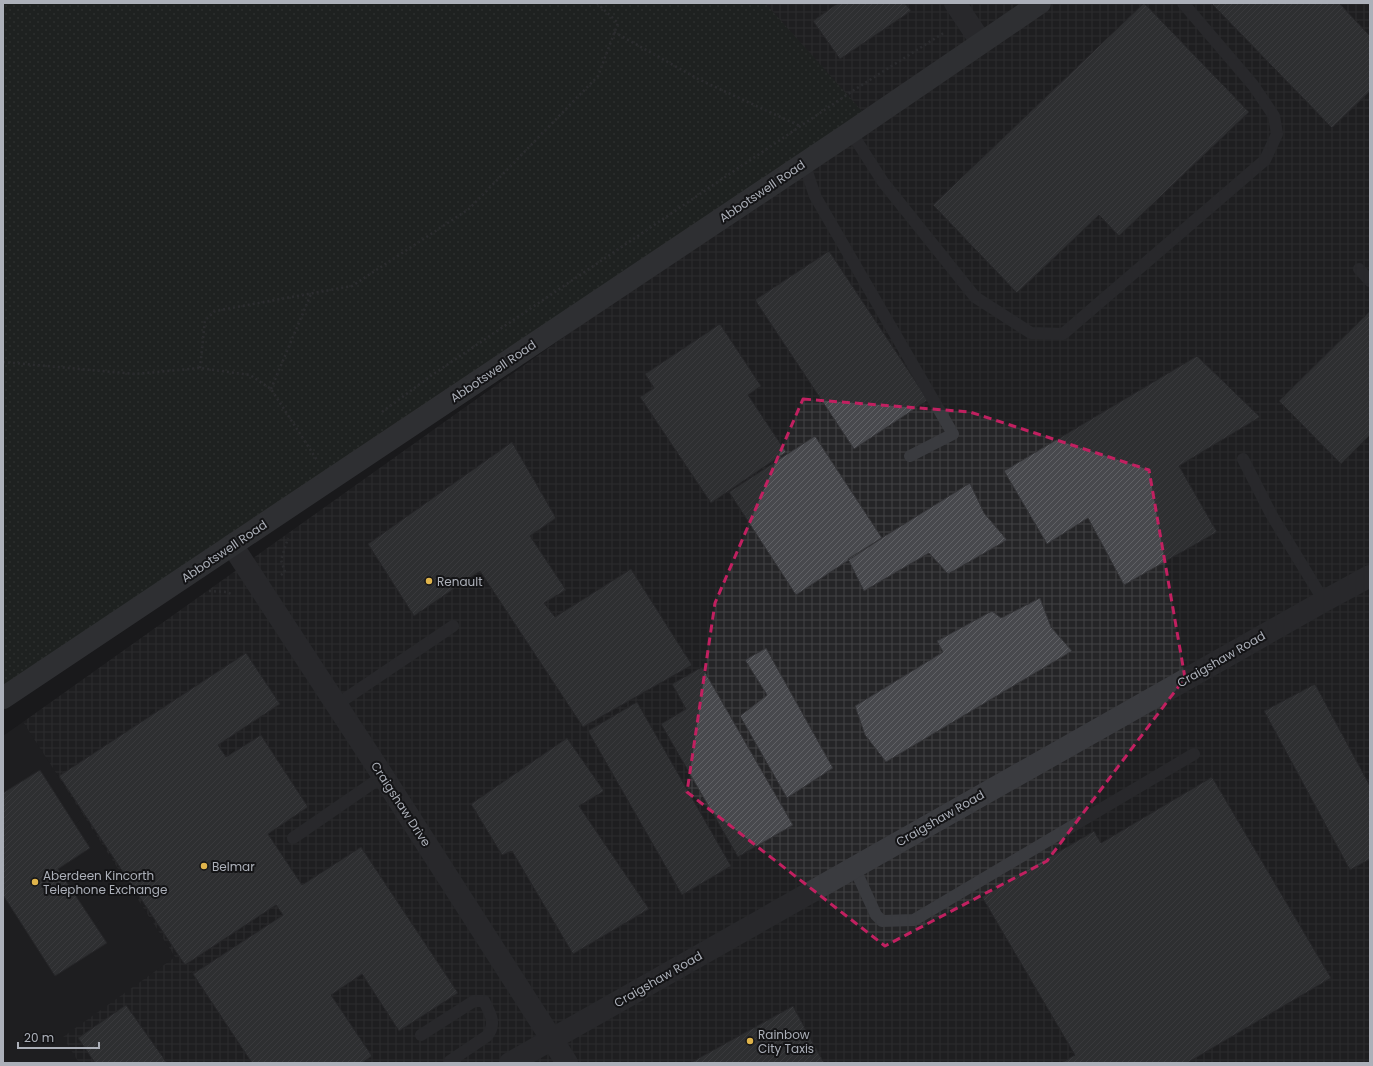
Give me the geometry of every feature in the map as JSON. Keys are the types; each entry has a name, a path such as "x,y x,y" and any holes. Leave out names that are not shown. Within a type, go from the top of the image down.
{"street":[{"name":"Abbotswell Road","path":"3,698 851,132 1040,3"},
{"path":"961,11 981,42"},
{"name":"Craigshaw Drive","path":"232,545 383,776 567,1063"},
{"name":"Craigshaw Road","path":"510,1063 854,866 1370,576"}],"lane":[{"path":"851,132 883,182 975,297 1031,333 1063,334 1265,160 1277,134 1274,116 1253,85 1184,3"},
{"path":"804,163 815,196 953,434 910,456"},
{"path":"1358,269 1370,281"},
{"path":"1243,459 1271,514 1324,601"},
{"path":"336,705 453,626"},
{"path":"854,866 876,915 882,921 914,920 1194,754"},
{"path":"294,838 383,776"},
{"path":"421,1036 474,1001 484,1001 493,1022 492,1030 487,1036 450,1061 451,1063"}],"path":[{"path":"200,368 205,320 215,311 352,286 469,209 598,76 618,23 597,3"},
{"path":"381,413 432,375 800,126 961,11"},
{"path":"614,32 700,80 800,126"},
{"path":"271,389 311,293"},
{"path":"3,362 135,374 200,368 250,375 271,389 321,466"},
{"path":"317,460 324,456"},
{"path":"285,572 282,565 282,553 288,538 293,532"}],"highlighted area":[{"path":"803,399 970,412 1149,470 1185,678 1047,861 885,946 687,792 715,603"}],"shaded area":[{"path":"3,3 765,3 869,119 3,698"},
{"path":"761,3 1370,3 1370,1063 79,1063 63,1037 175,957 23,722 863,124 832,78"},
{"path":"23,722 175,957 64,1037 79,1063 3,1063 3,736"}],"building":[{"path":"838,3 905,3 911,11 840,59 813,21"},
{"path":"1144,3 1249,112 1119,236 1099,215 1017,293 933,205"},
{"path":"1211,3 1339,3 1370,36 1370,91 1332,128"},
{"path":"829,251 928,400 854,449 755,300"},
{"path":"1370,311 1370,435 1341,464 1279,401"},
{"path":"720,324 761,386 748,395 786,452 711,503 640,397 654,388 645,374"},
{"path":"1197,356 1260,417 1179,466 1217,532 1124,585 1088,518 1047,544 1004,471"},
{"path":"815,436 882,538 796,595 729,492"},
{"name":"Renault","path":"512,442 556,518 530,536 566,590 544,603 555,617 631,569 692,665 583,727 480,571 414,616 368,544"},
{"path":"970,483 984,513 1007,540 948,574 929,553 864,591 848,559"},
{"path":"1040,598 1051,627 1072,651 886,762 865,735 855,706 943,652 937,641 992,611 1001,618"},
{"path":"766,648 833,768 787,798 740,716 767,695 745,660"},
{"name":"Belmar","path":"246,653 280,704 218,745 226,757 261,735 308,807 268,834 302,885 361,847 458,993 399,1031 362,974 331,995 372,1056 362,1063 252,1063 193,974 283,915 276,905 185,965 59,776"},
{"path":"702,667 793,825 738,857 661,724 686,709 672,684"},
{"path":"1315,684 1370,786 1370,859 1350,870 1264,711"},
{"path":"637,702 731,866 682,895 588,731"},
{"path":"567,738 604,791 579,806 649,909 573,954 512,851 502,855 471,804"},
{"name":"Aberdeen Kincorth Telephone Exchange","path":"40,770 90,848 58,869 107,943 55,976 3,895 3,793"},
{"path":"1212,777 1331,978 1187,1063 1061,1063 1075,1055 982,897 1094,831 1101,843"},
{"path":"126,1005 167,1063 95,1063 78,1038"},
{"path":"793,1006 824,1063 690,1063"}],"place":[{"name":"Renault","path":"429,581"},
{"name":"Belmar","path":"204,866"},
{"name":"Aberdeen Kincorth Telephone Exchange","path":"35,882"},
{"name":"Rainbow City Taxis","path":"750,1041"}]}
